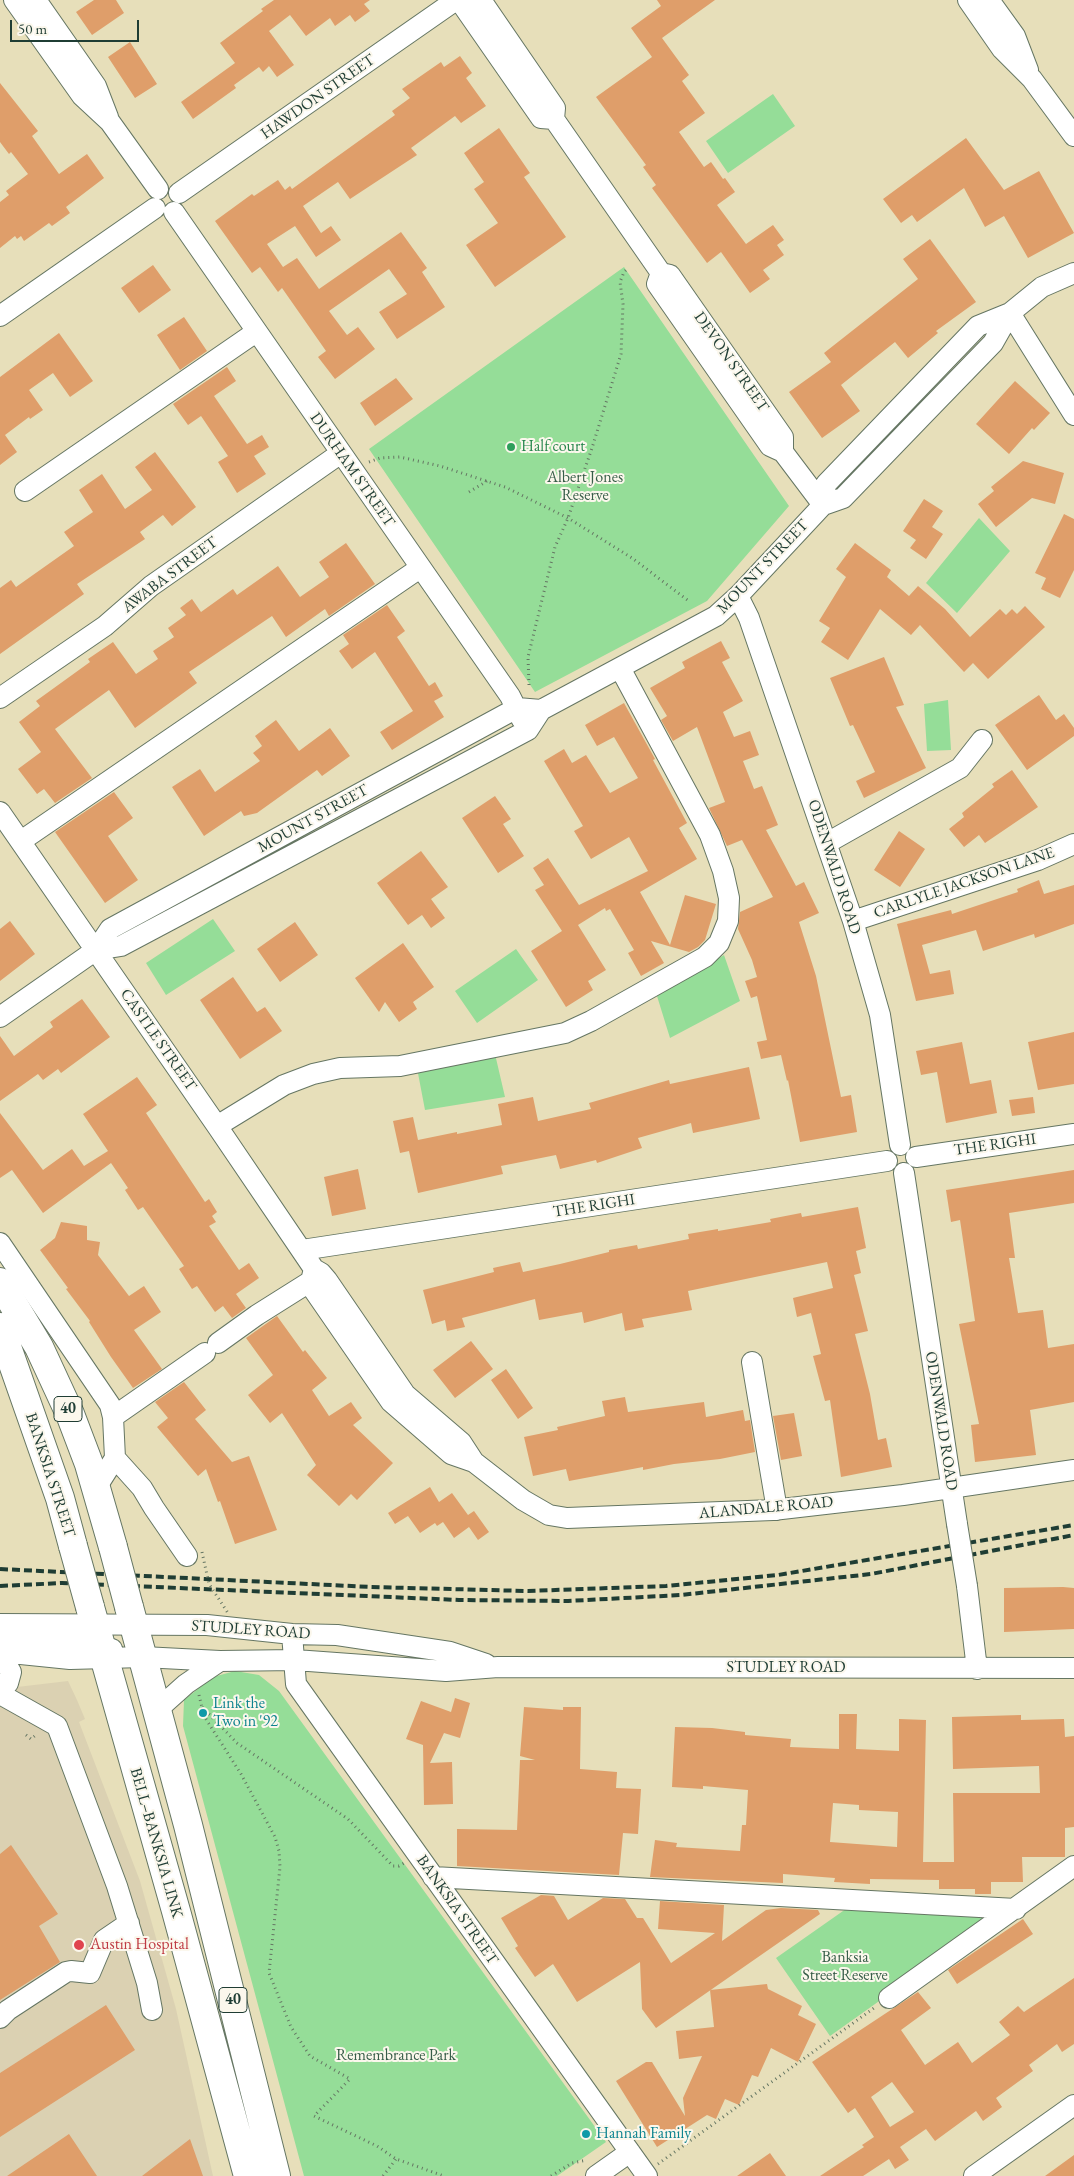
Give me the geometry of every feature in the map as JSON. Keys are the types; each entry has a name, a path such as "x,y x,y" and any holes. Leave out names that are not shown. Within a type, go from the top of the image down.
{"highway":[{"name":"40","path":"0,1282 39,1347 76,1428 96,1488 132,1616"},
{"name":"BANKSIA STREET","path":"0,1327 60,1498 98,1634"},
{"name":"BELL–BANKSIA LINK","path":"132,1616 188,1824 276,2176"},
{"name":"BELL–BANKSIA LINK","path":"98,1634 248,2176"}],"street":[{"name":"DURHAM STREET","path":"14,0 82,96 110,122 167,201 517,708 528,730"},
{"name":"DURHAM STREET","path":"36,0 96,86 110,122"},
{"path":"458,0 540,118 554,118"},
{"name":"HAWDON STREET","path":"0,316 458,0"},
{"name":"DEVON STREET","path":"481,0 555,108 554,118 663,277 783,437 783,452 823,505"},
{"path":"968,0 1002,49 1032,79 1074,136"},
{"path":"989,0 1015,36 1032,79"},
{"name":"MOUNT STREET","path":"96,950 121,946 528,730 541,710 704,624 726,610 823,505 826,484 978,326 1010,313 1042,287 1074,273"},
{"path":"1010,313 1074,415"},
{"path":"24,491 256,332"},
{"name":"AWABA STREET","path":"0,698 105,626 151,586 341,453"},
{"path":"21,841 420,568"},
{"name":"ODENWALD ROAD","path":"738,596 750,618 827,842 853,921 880,1015 906,1158 951,1488 967,1586 977,1669"},
{"path":"217,1126 284,1085 313,1074 340,1068 400,1066 565,1033 705,957 719,943 728,920 729,898 723,871 710,835 620,668"},
{"path":"517,708 541,710"},
{"name":"MOUNT STREET","path":"0,1017 96,950 110,930 517,708"},
{"path":"827,842 960,768 982,740"},
{"name":"CASTLE STREET","path":"0,812 302,1250 312,1275 313,1289 391,1402 451,1454 474,1462"},
{"name":"CARLYLE JACKSON LANE","path":"853,921 1038,860 1074,844"},
{"name":"THE RIGHI","path":"302,1250 887,1161 894,1170 906,1158 1074,1134"},
{"path":"0,1243 95,1380 110,1405 113,1417 114,1458 96,1488"},
{"path":"113,1417 312,1275"},
{"path":"752,1362 777,1510"},
{"path":"0,1369 12,1377 22,1388"},
{"path":"114,1458 138,1482 195,1554"},
{"name":"ALANDALE ROAD","path":"474,1462 523,1500 549,1515 566,1518 777,1510 1074,1470"},
{"name":"STUDLEY ROAD","path":"0,1652 70,1659 98,1634 132,1616 292,1634 337,1635 450,1652 498,1667"},
{"name":"STUDLEY ROAD","path":"0,1624 98,1634 143,1657 220,1661 295,1660 446,1671 498,1667 1074,1668"},
{"path":"0,1638 78,1643 98,1634"},
{"name":"BANKSIA STREET","path":"292,1634 296,1684 646,2174"},
{"path":"0,1652 11,1672 8,1683 0,1693 57,1726 117,1886 147,1983 152,2010"},
{"path":"157,1710 186,1684 220,1661"},
{"path":"0,1709 30,1723 57,1726"},
{"path":"889,1998 1074,1866"},
{"path":"433,1877 1016,1909"},
{"path":"0,2018 8,2010 66,1972 90,1973 104,1940 129,1922"},
{"path":"974,2176 1074,2105"},
{"path":"600,2173 630,2152"}],"path":[{"path":"528,685 528,657 555,547 568,518 621,354 623,304 620,282 628,268"},
{"path":"354,472 372,460 400,457 440,466 506,487 568,518 632,558 690,602"},
{"path":"470,492 487,481"},
{"path":"195,1554 209,1584 228,1613"},
{"path":"186,1684 199,1694 204,1716 245,1782 274,1837 279,1851 280,1867 269,1973 291,2027 310,2056 350,2079 314,2116 377,2146 396,2159 444,2176"},
{"path":"202,1706 237,1743 348,1820 393,1866 398,1866 417,1854"},
{"path":"646,2174 889,1998"},
{"path":"383,2176 396,2159"},
{"path":"551,2176 572,2164 588,2160 600,2173"}],"shaded area":[{"name":"Austin Hospital","path":"0,1679 17,1687 68,1681 77,1700 85,1719 79,1722 140,1881 176,2009 213,2176 0,2176"}],"green space":[{"path":"773,94 795,126 728,173 706,141"},
{"name":"Albert Jones Reserve","path":"624,267 789,506 707,601 535,692 369,449"},
{"path":"979,518 1010,551 957,613 926,583"},
{"path":"948,700 951,750 927,751 924,704"},
{"path":"213,919 235,951 166,995 146,963"},
{"path":"516,949 538,980 477,1023 455,991"},
{"path":"724,955 740,1001 670,1038 657,996"},
{"path":"495,1054 505,1097 425,1110 417,1068"},
{"name":"Remembrance Park","path":"235,1671 259,1675 279,1691 606,2142 557,2176 304,2176 183,1726 184,1700 213,1677"},
{"name":"Banksia Street Reserve","path":"853,1904 1006,1911 830,2036 776,1958"}],"building":[{"path":"94,0 116,0 124,13 92,35 76,12"},
{"path":"274,0 370,0 364,4 370,11 355,22 350,15 335,26 330,18 306,36 290,15 269,31 294,65 277,77 269,66 263,72 259,67 234,85 236,88 193,119 181,102 235,63 220,43 263,11 261,9"},
{"path":"657,0 715,0 662,38 689,75 682,81 705,113 679,132 704,167 711,162 735,192 717,205 746,244 773,225 784,240 777,245 784,255 763,270 770,279 750,293 721,252 707,263 652,188 656,185 643,167 646,165 596,97 652,57 631,28 661,6"},
{"path":"130,42 157,84 135,98 108,57"},
{"path":"460,56 472,73 466,78 486,106 461,123 455,116 411,148 417,155 350,199 338,182 303,206 321,233 331,226 341,240 316,257 295,226 267,244 283,267 297,258 319,289 401,232 427,268 422,272 445,307 397,339 379,312 407,294 389,269 329,311 347,335 358,327 375,349 335,379 318,357 326,351 282,288 278,292 260,267 252,273 215,221 252,194 254,196 278,180 285,190 290,186 292,189 395,115 392,111 410,98 402,89 441,62 444,67"},
{"path":"0,83 38,131 32,136 59,174 87,154 104,178 66,207 70,213 52,226 49,223 24,241 21,236 17,239 15,236 0,248 0,202 9,195 6,191 28,174 11,152 9,154 0,142"},
{"path":"499,128 530,173 524,177 566,237 495,287 466,245 498,223 474,189 484,182 464,153"},
{"path":"966,138 1004,190 1039,171 1074,233 1028,258 1004,216 985,227 964,188 917,222 912,215 901,223 883,199"},
{"path":"930,239 976,302 936,331 938,333 908,358 895,342 841,385 860,411 822,438 789,392 831,362 824,353 918,279 903,259"},
{"path":"153,265 171,290 139,313 121,288"},
{"path":"184,317 207,351 180,370 157,335"},
{"path":"59,333 93,381 70,397 53,373 29,390 43,410 30,419 29,417 5,435 17,452 0,465 0,377"},
{"path":"227,367 236,381 214,396 247,444 262,435 269,447 254,456 266,474 237,493 218,462 228,456 201,416 188,425 173,404"},
{"path":"396,378 413,399 375,426 360,403"},
{"path":"1015,381 1050,413 1034,430 1032,428 1009,454 976,424"},
{"path":"155,452 196,507 172,526 163,515 140,532 145,539 77,584 84,594 0,654 0,588 11,580 16,587 74,546 64,532 93,512 79,490 102,474 125,509 152,490 135,467"},
{"path":"1023,461 1064,473 1055,504 1032,498 996,527 978,504 994,491 991,487"},
{"path":"924,499 943,511 932,527 943,534 926,559 910,548 916,540 903,531"},
{"path":"1064,514 1074,519 1074,570 1060,598 1041,589 1046,578 1035,573"},
{"path":"346,543 375,584 329,616 325,609 286,637 272,616 189,672 197,683 135,728 109,690 55,729 92,778 55,803 44,789 37,794 18,769 41,752 19,722 40,706 36,701 90,662 88,659 113,642 136,674 158,659 153,651 174,637 168,628 186,615 180,608 192,599 201,612 233,589 237,595 278,566 300,597 329,577 319,562"},
{"path":"855,543 891,570 887,577 909,596 918,586 945,609 970,637 1000,609 1006,615 1012,609 1017,614 1025,606 1045,627 988,679 973,663 964,672 920,625 911,635 880,609 848,660 821,642 830,628 819,621 846,577 836,569"},
{"path":"387,605 405,631 397,637 429,686 435,682 443,696 434,701 444,717 392,750 380,732 413,711 375,652 352,669 339,651 349,644 343,635"},
{"path":"721,641 730,658 722,662 743,701 723,712 734,737 750,731 759,755 743,761 754,789 762,786 778,825 766,830 796,886 804,882 819,913 799,922 816,976 841,1097 851,1095 857,1132 800,1142 788,1080 781,1055 761,1059 757,1042 767,1040 757,996 751,998 745,981 757,977 752,960 738,929 740,912 773,897 742,840 727,846 709,808 725,802 697,727 673,741 661,720 667,716 650,688 685,668 682,662"},
{"path":"884,657 904,705 896,707 926,768 864,798 856,781 875,772 853,725 850,726 830,678"},
{"path":"1039,695 1056,720 1064,714 1074,728 1074,736 1027,770 995,725"},
{"path":"624,703 687,823 679,828 697,859 640,892 670,945 685,895 716,904 705,940 698,947 689,952 651,941 664,963 641,976 628,953 634,950 610,909 606,911 605,908 578,925 606,970 588,981 593,990 566,1007 531,951 562,931 535,890 544,885 533,868 548,858 579,905 648,871 629,837 591,859 574,831 583,826 544,761 564,749 572,763 586,755 610,793 638,778 614,737 597,746 585,725"},
{"path":"276,720 299,751 330,728 350,756 322,776 317,770 257,813 244,816 241,811 204,836 172,787 200,769 215,792 260,761 253,753 262,746 255,736"},
{"path":"1012,770 1038,807 985,843 979,835 964,847 949,829 964,817 962,813 994,787 992,784"},
{"path":"114,792 133,818 108,836 138,880 105,903 55,832"},
{"path":"495,796 511,819 503,824 524,856 498,873 462,818"},
{"path":"899,831 925,849 900,887 874,870"},
{"path":"421,851 448,887 431,899 445,918 431,928 422,915 408,925 377,883"},
{"path":"1039,880 1044,894 1074,885 1074,924 1035,938 1034,934 983,951 976,930 922,945 930,974 950,970 954,994 916,1001 897,924 951,910 952,914 1018,892 1017,889"},
{"path":"10,921 35,954 0,981 0,929"},
{"path":"295,922 318,955 280,982 257,949"},
{"path":"403,943 434,987 413,1002 417,1009 399,1022 385,1002 379,1012 355,978"},
{"path":"233,977 257,1012 265,1007 282,1031 240,1059 200,1000"},
{"path":"82,999 110,1037 61,1073 58,1069 43,1080 38,1074 0,1101 0,1036 14,1056 53,1027 50,1022"},
{"path":"1074,1032 1074,1084 1038,1090 1028,1042"},
{"path":"962,1042 970,1084 991,1080 997,1113 946,1123 937,1072 921,1075 916,1051"},
{"path":"749,1067 760,1119 693,1133 691,1123 638,1138 642,1148 597,1163 596,1160 560,1169 556,1155 501,1166 503,1174 418,1193 409,1151 400,1153 393,1121 413,1117 418,1140 502,1125 498,1104 533,1097 538,1121 591,1109 589,1103 669,1080 670,1084"},
{"path":"137,1077 157,1105 146,1113 205,1202 209,1199 217,1212 212,1216 216,1222 209,1226 239,1270 249,1263 259,1278 236,1294 246,1308 232,1318 223,1306 215,1312 197,1286 192,1289 179,1269 184,1266 143,1207 138,1210 125,1190 128,1188 111,1163 43,1213 12,1170 0,1178 0,1113 43,1170 72,1149 84,1166 108,1151 83,1114"},
{"path":"1033,1097 1035,1113 1012,1116 1009,1100"},
{"path":"358,1169 366,1209 332,1216 324,1177"},
{"path":"1074,1170 1074,1203 1009,1213 1015,1258 1009,1258 1018,1313 1043,1310 1048,1348 1074,1344 1074,1402 1030,1410 1036,1455 975,1462 971,1425 979,1424 959,1324 975,1321 960,1220 951,1222 946,1190"},
{"path":"858,1207 866,1248 856,1251 861,1273 854,1275 868,1331 855,1334 870,1394 878,1440 886,1438 892,1467 841,1477 830,1400 825,1401 813,1356 821,1354 811,1313 797,1317 793,1298 833,1288 827,1262 688,1291 692,1310 642,1319 644,1327 625,1331 622,1313 584,1323 582,1312 539,1320 535,1299 462,1318 465,1327 447,1331 445,1320 432,1324 423,1290 494,1272 493,1268 520,1262 523,1272 609,1252 609,1250 637,1245 638,1249 689,1239 688,1234 771,1222 770,1219 801,1213 802,1217"},
{"path":"61,1222 87,1226 87,1240 100,1242 98,1255 129,1296 144,1286 161,1312 134,1330 162,1369 133,1388 111,1357 90,1321 66,1289 68,1288 40,1250 55,1238"},
{"path":"277,1316 303,1352 305,1350 327,1378 312,1390 329,1416 351,1402 362,1418 353,1425 393,1463 357,1500 351,1494 339,1506 307,1475 316,1465 282,1413 270,1423 248,1395 273,1375 246,1338"},
{"path":"471,1341 493,1369 455,1398 433,1370"},
{"path":"506,1369 533,1408 518,1419 491,1380"},
{"path":"184,1382 206,1410 195,1419 232,1462 249,1456 277,1530 235,1544 220,1501 218,1502 206,1469 198,1476 157,1427 168,1418 155,1402"},
{"path":"625,1397 628,1412 704,1402 706,1417 743,1410 745,1421 750,1420 755,1452 643,1470 643,1467 569,1481 566,1469 533,1476 524,1437 558,1430 557,1427 605,1416 602,1401"},
{"path":"794,1413 802,1456 781,1460 773,1416"},
{"path":"430,1487 439,1502 452,1493 468,1515 474,1511 489,1532 478,1540 469,1527 454,1538 443,1522 437,1526 435,1523 420,1533 408,1516 395,1524 388,1513"},
{"path":"1004,1588 1074,1588 1074,1629 1004,1632"},
{"path":"455,1698 470,1703 460,1738 444,1733 430,1763 452,1762 453,1804 424,1805 423,1745 406,1739 421,1701 451,1712"},
{"path":"524,1707 563,1710 563,1707 581,1707 580,1769 617,1772 616,1788 641,1789 638,1834 623,1833 619,1875 457,1866 457,1829 517,1830 520,1760 535,1760 520,1756"},
{"path":"839,1714 857,1714 856,1749 899,1751 899,1719 926,1720 923,1862 954,1862 953,1793 1040,1793 1039,1766 953,1769 952,1717 1021,1715 1021,1720 1064,1719 1065,1737 1074,1736 1074,1827 1065,1828 1065,1857 1022,1857 1023,1882 991,1882 991,1894 975,1894 975,1889 939,1889 939,1880 870,1879 870,1884 834,1882 835,1878 783,1874 783,1883 650,1877 655,1840 677,1843 676,1847 740,1851 742,1825 746,1825 748,1790 703,1786 703,1789 672,1787 675,1727 712,1728 745,1732 745,1735 791,1739 790,1747 839,1749","holes":["833,1803 859,1805 859,1810 898,1812 897,1847 830,1842"]},
{"path":"11,1845 58,1914 39,1926 60,1962 0,2000 0,1854"},
{"path":"541,1895 554,1896 568,1920 603,1898 625,1899 637,1918 643,1918 671,1963 715,1933 658,1929 660,1901 724,1905 722,1941 766,1910 781,1908 818,1910 820,1914 656,2028 642,2009 640,1962 577,2002 553,1964 535,1977 515,1948 518,1946 501,1918"},
{"path":"1023,1919 1033,1934 957,1984 948,1970"},
{"path":"1074,1978 1074,2044 1062,2052 1057,2044 1029,2065 1033,2071 996,2098 1002,2107 983,2121 976,2111 935,2141 926,2129 900,2147 909,2160 895,2169 889,2159 863,2176 820,2176 864,2147 862,2145 874,2137 855,2108 848,2113 812,2062 918,1992 931,2008 901,2030 925,2065 958,2042 972,2063 1010,2035 999,2022 1018,2006 1024,2012","holes":["892,2082 914,2112 890,2127 871,2097"]},
{"path":"767,1984 768,1989 802,2006 798,2015 816,2024 798,2062 771,2048 758,2077 752,2075 739,2105 725,2099 716,2119 707,2115 657,2147 616,2081 646,2062 652,2062 685,2116 683,2098 702,2056 679,2059 676,2031 714,2027 710,1990"},
{"path":"106,2005 135,2050 0,2137 0,2073"},
{"path":"69,2134 97,2176 7,2176"},
{"path":"190,2139 203,2176 142,2176"},
{"path":"770,2153 786,2176 737,2176"},
{"path":"1074,2155 1074,2176 1045,2176"}],"railway":[{"path":"0,1569 371,1587 528,1591 666,1586 778,1575 1074,1525"},
{"path":"0,1586 62,1583 459,1600 568,1601 681,1595 871,1574 1074,1535"}],"place":[{"name":"Half court","path":"511,447"},
{"name":"Link the Two in '92","path":"203,1713"},
{"name":"Austin Hospital","path":"79,1945"},
{"name":"Hannah Family","path":"586,2134"}]}
